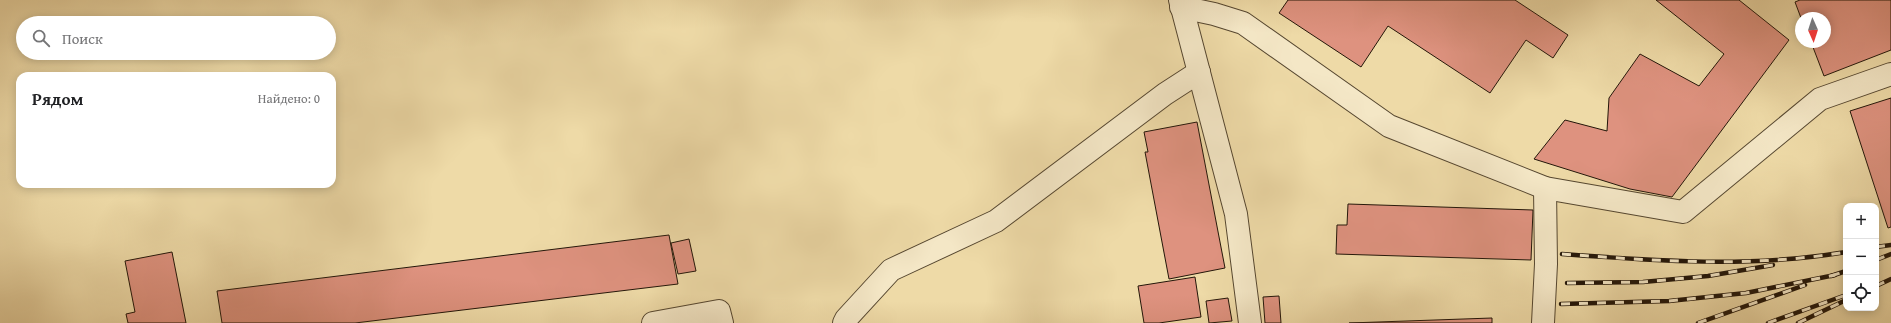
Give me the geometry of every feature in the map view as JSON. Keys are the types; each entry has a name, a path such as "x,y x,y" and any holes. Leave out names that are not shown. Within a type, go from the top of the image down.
{"lane":[{"path":"1181,3 1236,214 1250,323"},
{"path":"1181,3 1243,24 1389,126 1545,188 1682,212 1820,99 1891,74"},
{"path":"844,323 846,318 891,270 996,221 1159,99 1199,72"},
{"path":"1542,323 1546,264 1545,188"},
{"path":"653,323 720,311 722,323"}],"building":[{"path":"1288,0 1515,0 1568,35 1553,58 1526,40 1490,93 1388,26 1361,67 1279,13"},
{"path":"1656,0 1739,0 1789,40 1672,197 1630,189 1534,159 1565,120 1607,131 1609,98 1640,54 1699,86 1724,54"},
{"path":"1800,0 1891,0 1891,50 1824,76 1813,48 1831,48 1831,12 1799,12 1795,2"},
{"path":"1891,98 1891,227 1888,228 1850,111"},
{"path":"1197,122 1225,268 1169,279 1145,152 1148,152 1144,132"},
{"path":"1348,204 1533,210 1531,260 1336,254 1337,225 1347,225"},
{"path":"669,235 678,284 355,323 222,323 217,291"},
{"path":"689,239 696,271 678,274 671,243"},
{"path":"172,252 186,323 128,323 126,314 135,312 125,261"},
{"path":"1195,277 1201,317 1159,323 1144,323 1138,286"},
{"path":"1279,296 1281,323 1265,323 1263,297"},
{"path":"1228,298 1232,321 1209,323 1206,301"},
{"path":"1492,318 1492,323 1349,323"}],"railway":[{"path":"1879,247 1891,245"},
{"path":"1562,254 1668,261 1740,262 1811,257 1843,252"},
{"path":"1879,259 1891,254"},
{"path":"1567,283 1643,282 1708,276 1773,265"},
{"path":"1831,276 1843,272"},
{"path":"1561,304 1669,301 1746,293 1835,275"},
{"path":"1879,285 1891,279"},
{"path":"1698,323 1805,285"},
{"path":"1768,323 1843,296"},
{"path":"1798,323 1843,301"}]}
